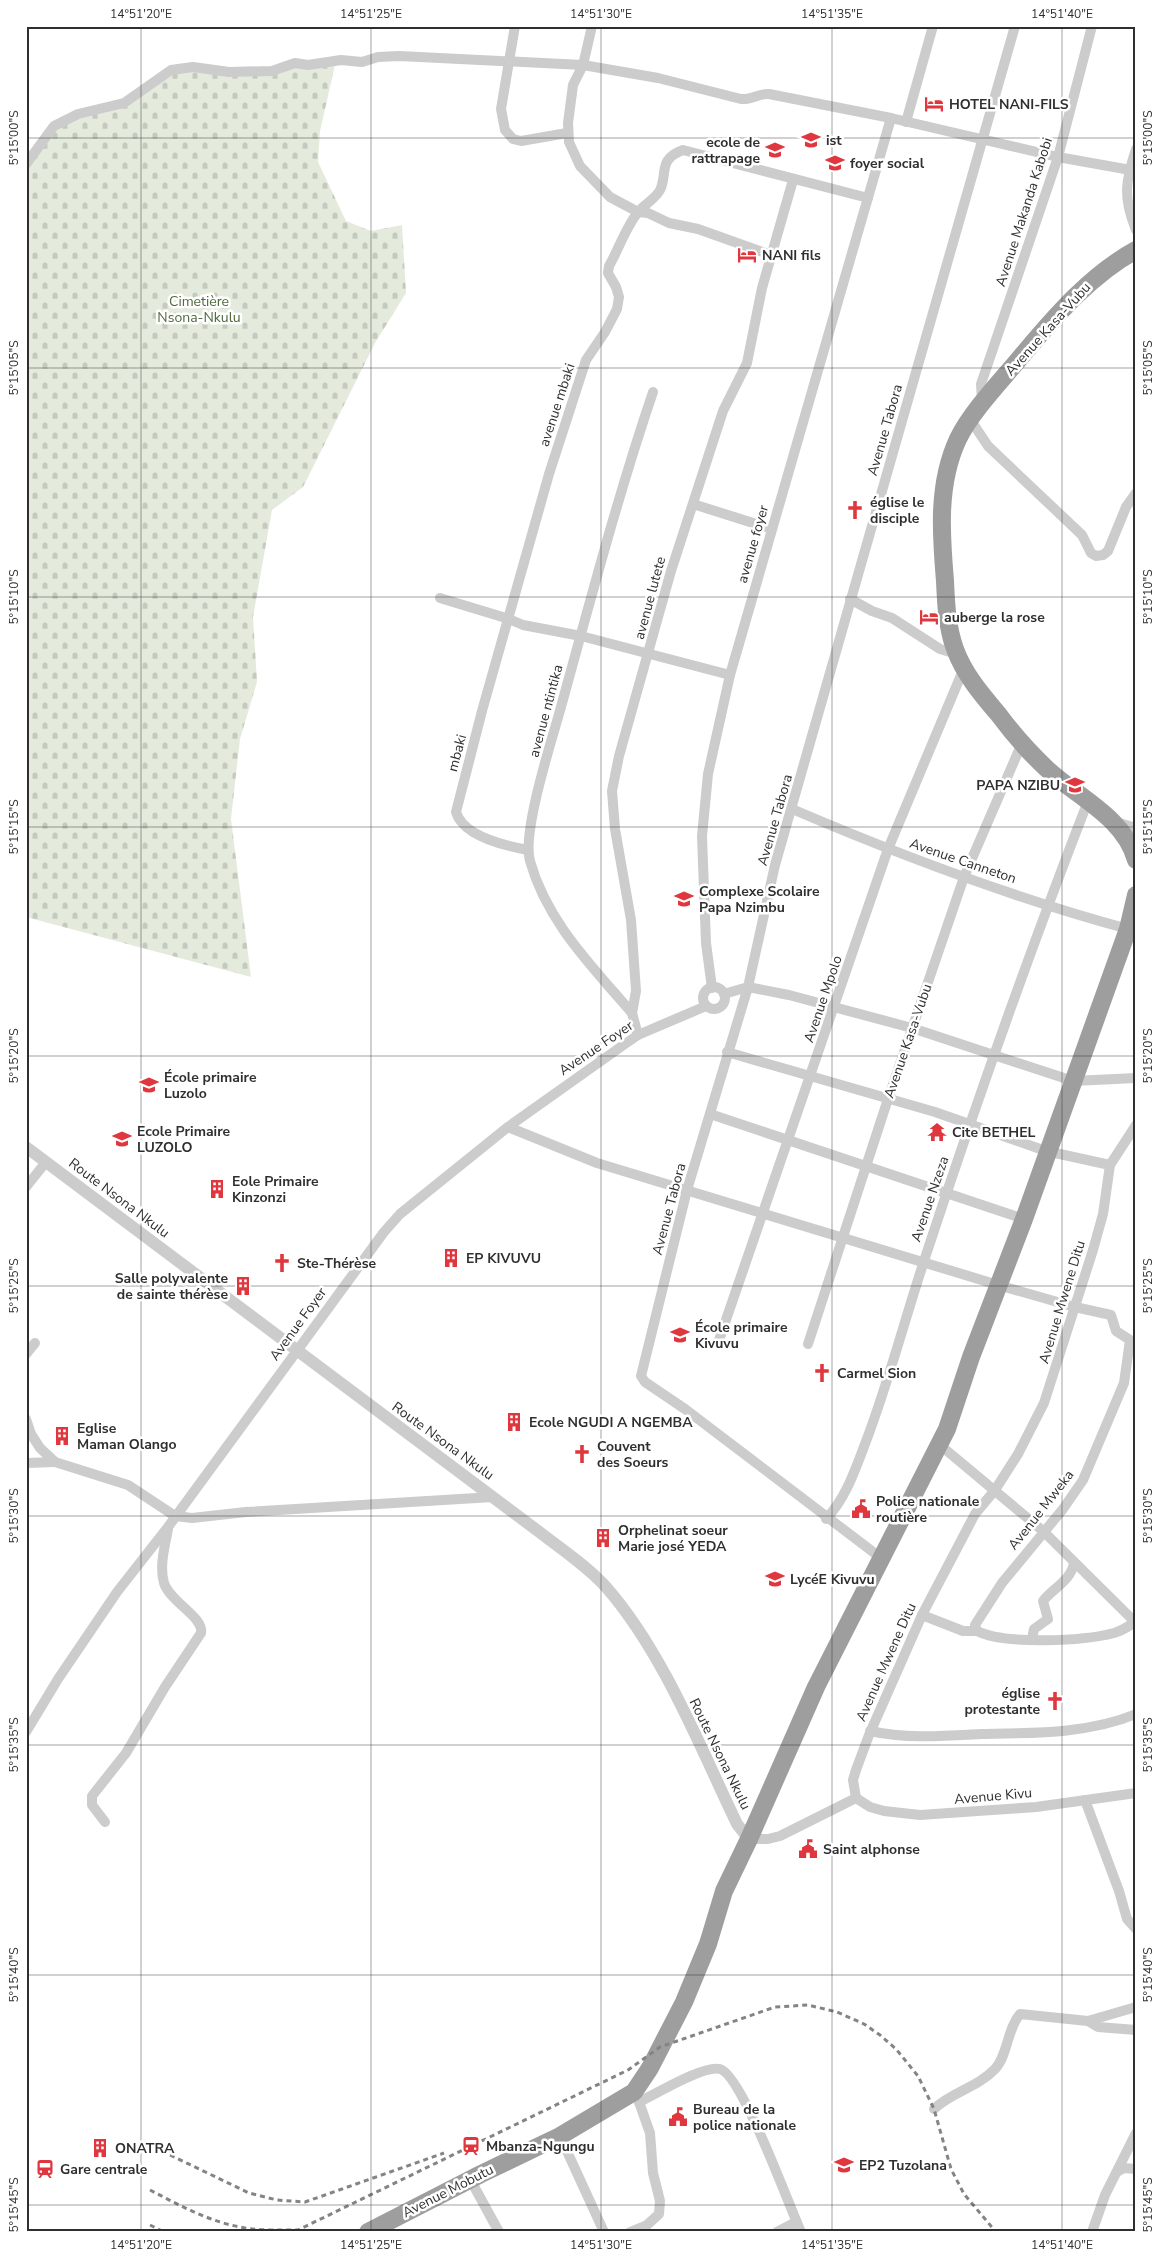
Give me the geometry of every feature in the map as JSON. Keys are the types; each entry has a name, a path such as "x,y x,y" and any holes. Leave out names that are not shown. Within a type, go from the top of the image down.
{"highway":[{"name":"Avenue Kasa-Vubu","path":"1136,250 1115,261 1090,281 1038,337 983,405 970,418 958,438 949,460 942,506 947,612 955,649 964,668 1000,718 1022,743 1048,770 1110,820 1125,838 1136,860"},
{"path":"636,2097 684,2002 708,1944 724,1891 816,1687 940,1445 1024,1219 1046,1151 1132,930 1136,895"},
{"name":"Avenue Mobutu","path":"368,2232 390,2227 470,2179 636,2097"}],"street":[{"path":"515,26 501,109 508,135 521,142 567,133"},
{"path":"592,26 583,65 573,85 567,133 580,166 610,196 638,212 648,213 669,223 698,229 770,254"},
{"path":"906,122 933,26"},
{"name":"Avenue Tabora","path":"826,1519 685,1409 645,1382 641,1373 688,1190 727,1052 748,987 776,865 850,599 1015,26"},
{"name":"Avenue Makanda Kabobi","path":"983,405 981,384 1058,157 1092,26"},
{"path":"26,164 54,126 78,114 124,103 165,73 176,68 194,67 229,72 272,71 295,63 308,65 350,60 362,62 378,57 399,56 583,65 658,78 741,99 752,99 769,94 890,118 1058,157 1133,170"},
{"name":"avenue foyer","path":"712,988 706,943 702,836 708,774 730,675 890,118"},
{"path":"1136,148 1133,170 1126,193 1127,204 1136,230"},
{"name":"avenue mbaki","path":"509,619 549,474 586,360 605,332 617,309 619,297 608,273 609,266 638,212 661,189 664,170 668,161 674,153 683,150 793,180"},
{"path":"793,180 868,198"},
{"name":"avenue lutete","path":"638,1035 632,1013 636,991 631,920 612,811 612,791 619,756 650,653 671,572 723,411 747,364 770,254 793,180"},
{"name":"avenue ntintika","path":"632,1013 578,951 548,908 530,862 528,850 537,798 602,553 653,392"},
{"path":"970,418 988,446 1082,535 1090,553 1096,556 1103,555 1108,551 1126,507 1136,493"},
{"path":"693,504 772,529"},
{"path":"440,598 523,625 581,636 730,675"},
{"path":"850,599 872,611 897,621 940,649 950,652 955,649"},
{"name":"mbaki","path":"509,619 482,710 456,812 459,821 472,832 510,846 528,850"},
{"name":"Avenue Mpolo","path":"718,1343 888,849 964,668"},
{"name":"Avenue Kasa-Vubu","path":"808,1344 888,1099 964,877 1022,743"},
{"name":"Avenue Nzeza","path":"826,1519 844,1493 875,1417 923,1262 970,1125 1048,904 1088,801"},
{"name":"Avenue Canneton","path":"792,809 888,849 964,877 1132,930"},
{"path":"1110,820 1136,828"},
{"path":"724,994 748,987 835,1007 912,1028 1073,1082 1136,1078"},
{"path":"712,988 719,989 724,994 724,1002 720,1008 712,1009 706,1006 703,995 712,988"},
{"name":"Avenue Foyer","path":"26,1732 58,1679 117,1592 168,1527 384,1232 400,1214 508,1127 638,1035 706,1006"},
{"path":"727,1052 888,1099 1046,1151 1110,1166 1136,1125"},
{"path":"710,1114 1024,1219"},
{"path":"508,1127 597,1163 998,1285 1111,1315 1116,1331 1130,1340 1132,1345"},
{"name":"Route Nsona Nkulu","path":"26,1147 586,1567 605,1586 628,1614 652,1650 737,1824 749,1839"},
{"path":"26,1187 46,1162"},
{"name":"Avenue Mwene Ditu","path":"856,1798 854,1775 870,1731 922,1615 975,1514 995,1490 1018,1454 1044,1403 1076,1307 1103,1214 1110,1166"},
{"path":"26,1354 35,1343"},
{"name":"Avenue Mweka","path":"977,1627 1002,1583 1083,1480 1124,1383 1132,1345"},
{"path":"26,1419 31,1434 40,1448 55,1462"},
{"path":"922,1615 963,1631 977,1627 994,1637 1032,1640 1101,1636 1116,1632 1135,1623 1043,1531 940,1445"},
{"path":"26,1463 55,1462 128,1485 175,1516 192,1518 246,1512 493,1497"},
{"path":"826,1519 881,1558"},
{"path":"106,1822 92,1805 92,1796 126,1753 165,1687 201,1634 202,1628 199,1622 179,1606 166,1589 163,1581 162,1570 168,1527"},
{"path":"1032,1640 1034,1628 1048,1619 1043,1601 1061,1585 1074,1567 1074,1562"},
{"path":"870,1731 888,1735 938,1736 1062,1731 1136,1714"},
{"name":"Avenue Kivu","path":"856,1798 870,1807 884,1811 920,1815 1085,1800 1136,1792"},
{"path":"749,1839 768,1839 780,1836 856,1798"},
{"path":"1085,1800 1119,1891 1127,1919 1136,1929"},
{"path":"934,2110 942,2101 981,2080 995,2070 1020,2014 1088,2021 1136,2007"},
{"path":"1088,2021 1098,2027 1136,2030"},
{"path":"630,2232 647,2225 659,2214 660,2201 653,2173 650,2133 636,2097 700,2072 718,2068 726,2072 740,2092 774,2166 801,2232"},
{"path":"1092,2232 1105,2195 1136,2133"},
{"path":"560,2136 604,2232"},
{"path":"1117,2172 1124,2168 1136,2168"},
{"path":"470,2179 499,2232"},
{"path":"777,2232 796,2222"}],"green space":[{"name":"Cimetière Nsona-Nkulu","path":"335,65 320,131 318,162 346,221 371,231 402,225 406,293 375,343 303,487 272,510 253,617 257,682 240,739 231,819 251,977 26,917 26,167 64,122 105,112 171,73"}],"railway":[{"path":"150,2190 194,2212 228,2224 254,2229 298,2230 628,2070 660,2047 775,2007 808,2005 837,2012 864,2024 896,2049 918,2076 934,2109 951,2169 964,2194 996,2232"},
{"path":"170,2155 249,2193 277,2200 305,2202 444,2153"},
{"path":"150,2225 164,2232"}],"place":[{"name":"HOTEL NANI-FILS","path":"934,104"},
{"name":"ist","path":"811,140"},
{"name":"ecole de rattrapage","path":"775,150"},
{"name":"foyer social","path":"835,163"},
{"name":"NANI fils","path":"747,255"},
{"name":"église le disciple","path":"855,510"},
{"name":"auberge la rose","path":"929,617"},
{"name":"PAPA NZIBU","path":"1075,785"},
{"name":"Complexe Scolaire Papa Nzimbu","path":"684,899"},
{"name":"École primaire Luzolo","path":"149,1085"},
{"name":"Cite BETHEL","path":"937,1132"},
{"name":"Ecole Primaire LUZOLO","path":"122,1139"},
{"name":"Eole Primaire Kinzonzi","path":"217,1189"},
{"name":"EP KIVUVU","path":"451,1258"},
{"name":"Ste-Thérèse","path":"282,1263"},
{"name":"Salle polyvalente de sainte thérèse","path":"243,1286"},
{"name":"École primaire Kivuvu","path":"680,1335"},
{"name":"Carmel Sion","path":"822,1373"},
{"name":"Ecole NGUDI A NGEMBA","path":"514,1422"},
{"name":"Eglise Maman Olango","path":"62,1436"},
{"name":"Couvent des Soeurs","path":"582,1454"},
{"name":"Police nationale routière","path":"861,1509"},
{"name":"Orphelinat soeur Marie josé YEDA","path":"603,1538"},
{"name":"LycéE Kivuvu","path":"775,1579"},
{"name":"église protestante","path":"1055,1701"},
{"name":"Saint alphonse","path":"808,1849"},
{"name":"Bureau de la police nationale","path":"678,2117"},
{"name":"Mbanza-Ngungu","path":"471,2146"},
{"name":"ONATRA","path":"100,2148"},
{"name":"EP2 Tuzolana","path":"844,2165"},
{"name":"Gare centrale","path":"45,2169"}]}
